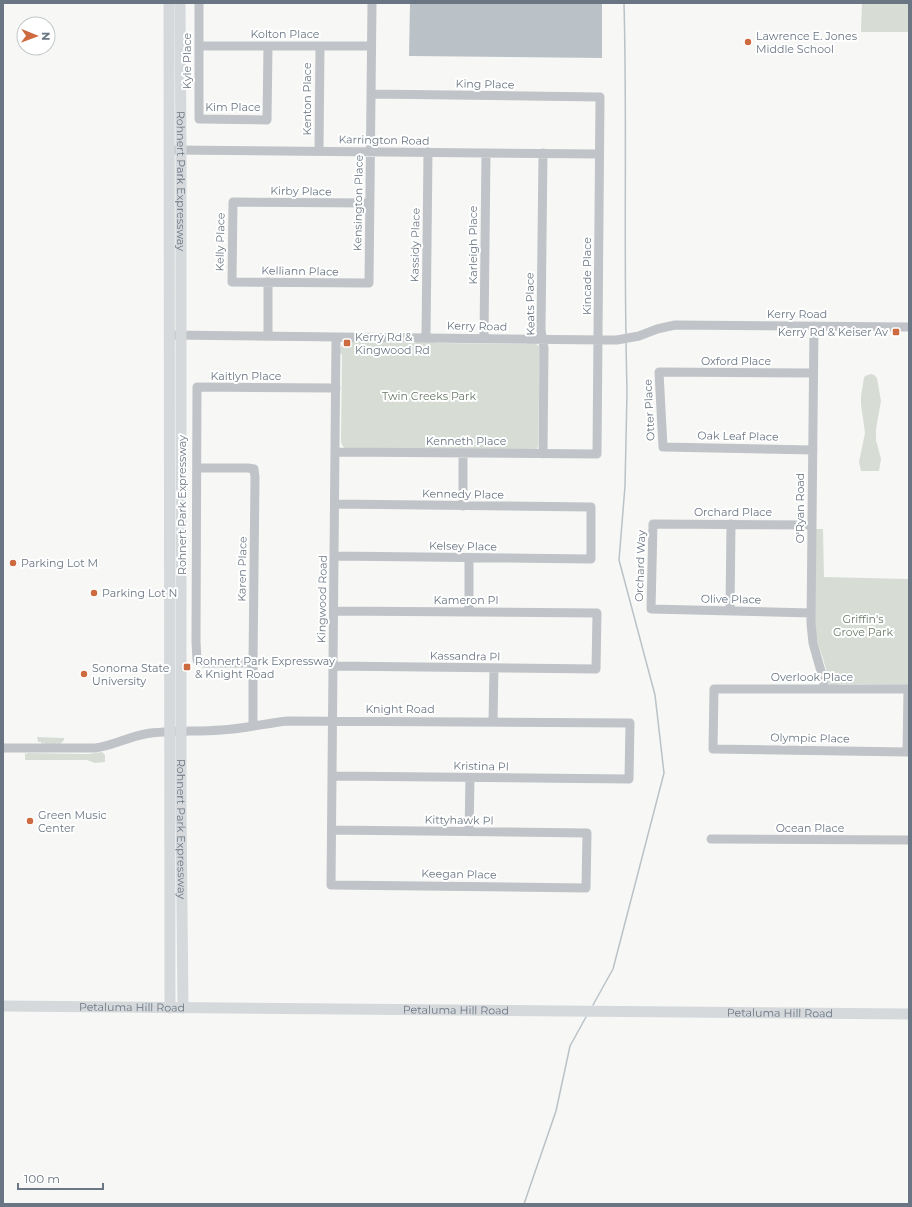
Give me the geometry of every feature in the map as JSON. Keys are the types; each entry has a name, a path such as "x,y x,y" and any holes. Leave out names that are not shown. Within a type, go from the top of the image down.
{"main road":[{"name":"Rohnert Park Expressway","path":"169,3 170,1008"},
{"name":"Rohnert Park Expressway","path":"180,3 183,1008"},
{"name":"Petaluma Hill Road","path":"3,1006 909,1014"}],"street":[{"name":"Kyle Place","path":"199,3 199,119"},
{"name":"Kensington Place","path":"369,284 372,3"},
{"name":"Kolton Place","path":"199,46 371,46"},
{"name":"Kim Place","path":"199,119 267,120 268,46"},
{"name":"Kenton Place","path":"319,151 320,46"},
{"name":"King Place","path":"371,94 600,97"},
{"name":"Kincade Place","path":"597,454 600,97"},
{"name":"Karrington Road","path":"169,150 600,154"},
{"name":"Kassidy Place","path":"426,337 428,152"},
{"name":"Karleigh Place","path":"484,338 486,153"},
{"name":"Keats Place","path":"543,153 541,330 544,348 543,454"},
{"name":"Kirby Place","path":"233,202 370,203"},
{"name":"Kelly Place","path":"232,282 233,202"},
{"name":"Kelliann Place","path":"232,282 369,284"},
{"path":"268,282 268,336"},
{"name":"Kerry Road","path":"169,335 617,340 639,336 657,329 675,325 909,327"},
{"name":"O'Ryan Road","path":"814,326 811,613 813,643 824,682 824,689"},
{"name":"Kingwood Road","path":"331,885 336,337"},
{"name":"Oxford Place","path":"658,372 813,374"},
{"name":"Otter Place","path":"658,372 663,447"},
{"name":"Kaitlyn Place","path":"253,663 204,663 197,660 197,388 336,388"},
{"name":"Oak Leaf Place","path":"663,447 813,450"},
{"name":"Kenneth Place","path":"335,452 597,454"},
{"path":"463,506 464,453"},
{"name":"Karen Place","path":"197,468 248,468 254,470 254,726"},
{"name":"Kennedy Place","path":"335,504 591,507 591,559"},
{"name":"Orchard Place","path":"653,524 812,525"},
{"name":"Orchard Way","path":"651,609 653,524"},
{"path":"730,611 731,524"},
{"name":"Kelsey Place","path":"334,556 591,559"},
{"path":"468,612 469,558"},
{"name":"Olive Place","path":"651,609 811,613"},
{"name":"Kameron Pl","path":"334,611 597,613 596,669"},
{"name":"Kassandra Pl","path":"333,666 596,669"},
{"path":"493,722 494,668"},
{"name":"Overlook Place","path":"713,749 714,689 908,689"},
{"name":"Olympic Place","path":"713,749 907,752 908,689"},
{"name":"Knight Road","path":"3,748 95,748 107,746 135,736 170,731 222,730 272,722 630,723 629,779"},
{"name":"Kristina Pl","path":"332,776 629,779"},
{"path":"469,832 470,778"},
{"name":"Kittyhawk Pl","path":"332,830 587,833 586,888"},
{"name":"Ocean Place","path":"711,839 909,840"},
{"name":"Keegan Place","path":"331,885 586,888"}],"green space":[{"path":"862,3 909,3 909,32 861,32"},
{"name":"Twin Creeks Park","path":"347,341 536,344 540,347 537,449 346,449 342,445 341,441 342,355 340,353 340,349 343,343"},
{"path":"871,374 877,378 881,401 876,429 876,440 881,459 879,471 861,471 859,462 865,433 861,396 864,378 865,376"},
{"name":"Griffin's Grove Park","path":"816,529 823,529 824,577 909,579 909,685 830,685 815,628"},
{"path":"37,737 64,738 64,740 59,745 56,743 56,745 45,743 42,744 41,742 38,742"},
{"path":"102,752 105,755 105,762 95,763 87,760 25,760 25,753 88,754"}],"shaded area":[{"path":"410,3 602,3 602,58 409,56"}],"waterway":[{"path":"624,3 626,335"},
{"path":"593,1005 613,969 664,773 655,695 619,560 625,486 627,393 626,342"},
{"path":"524,1204 556,1111 570,1046 586,1017"}],"place":[{"name":"Lawrence E. Jones Middle School","path":"748,42"},
{"name":"Kerry Rd & Keiser Av","path":"896,332"},
{"name":"Kerry Rd & Kingwood Rd","path":"347,343"},
{"name":"Parking Lot M","path":"13,563"},
{"name":"Parking Lot N","path":"94,593"},
{"name":"Rohnert Park Expressway & Knight Road","path":"187,667"},
{"name":"Sonoma State University","path":"84,674"},
{"name":"Green Music Center","path":"30,821"}]}
